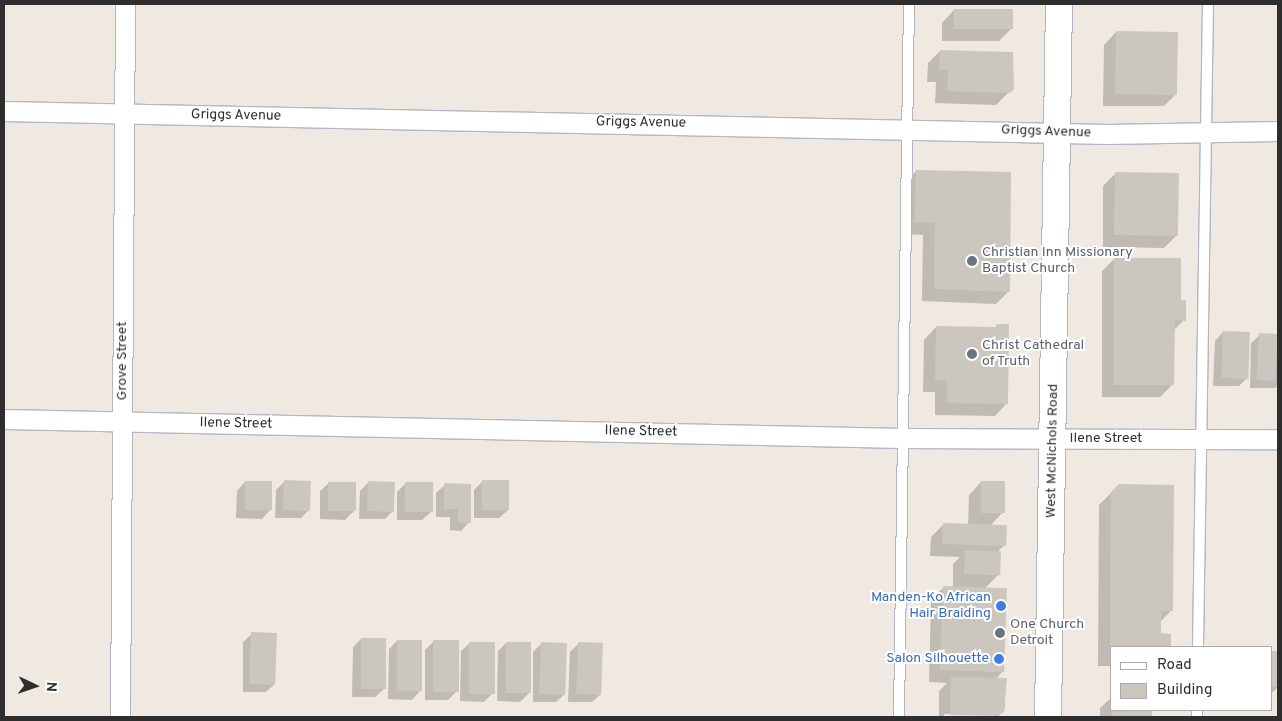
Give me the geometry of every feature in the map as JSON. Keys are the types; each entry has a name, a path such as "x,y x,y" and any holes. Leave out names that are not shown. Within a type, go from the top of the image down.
{"main road":[{"name":"West McNichols Road","path":"1048,717 1054,439 1058,4"}],"street":[{"name":"Grove Street","path":"120,717 125,4"},
{"name":"Griggs Avenue","path":"4,112 909,128 1108,134 1278,131"},
{"name":"Ilene Street","path":"4,419 903,438 1278,439"}],"lane":[{"path":"899,717 909,128 909,4"},
{"path":"1198,646 1208,4"}],"building":[{"path":"954,9 1013,9 1013,29 954,29"},
{"path":"1116,31 1178,32 1177,95 1115,94"},
{"path":"940,50 1013,52 1014,89 1010,93 947,91 948,70 939,70"},
{"path":"916,170 1011,172 1010,292 934,289 935,223 914,222"},
{"path":"1115,172 1179,173 1178,236 1114,235"},
{"path":"1114,258 1181,258 1181,300 1186,300 1186,321 1175,320 1174,385 1114,385"},
{"name":"Christ Cathedral of Truth","path":"997,324 1009,324 1008,404 947,403 947,380 935,380 936,326 996,327"},
{"path":"1223,331 1250,332 1248,379 1221,378"},
{"path":"1259,333 1278,334 1276,381 1257,380"},
{"path":"284,480 311,481 310,511 283,510"},
{"path":"482,480 509,480 509,510 482,510"},
{"path":"245,481 272,481 272,510 245,510"},
{"path":"368,481 395,482 394,512 367,511"},
{"path":"981,481 1005,481 1005,513 981,513"},
{"path":"328,482 356,482 356,511 328,511"},
{"path":"405,482 433,482 433,512 405,512"},
{"path":"444,483 471,484 471,523 458,522 458,509 444,509"},
{"path":"1119,484 1174,485 1173,611 1161,611 1161,633 1171,634 1171,646 1110,646 1111,492"},
{"path":"943,523 1007,525 1006,546 942,544"},
{"path":"965,550 1001,551 1000,575 964,574"},
{"path":"943,586 1007,588 1004,672 940,670"},
{"path":"251,632 277,633 275,685 249,684"},
{"path":"361,638 386,638 386,689 361,689"},
{"path":"397,640 422,640 422,691 397,691"},
{"path":"433,640 459,640 459,692 433,692"},
{"path":"469,642 495,642 495,694 469,694"},
{"path":"506,642 531,642 531,693 506,693"},
{"path":"541,642 567,643 565,695 539,694"},
{"path":"578,642 603,643 601,695 576,694"},
{"path":"1272,651 1278,651 1278,687 1272,687"},
{"path":"951,677 1007,678 1004,712 998,716 950,715"},
{"path":"1112,711 1152,711 1152,716 1112,717"}],"place":[{"name":"Christian Inn Missionary Baptist Church","path":"972,261"},
{"name":"Christ Cathedral of Truth","path":"972,354"},
{"name":"Manden-Ko African Hair Braiding","path":"1001,606"},
{"name":"One Church Detroit","path":"1000,633"},
{"name":"Salon Silhouette","path":"999,659"}]}
